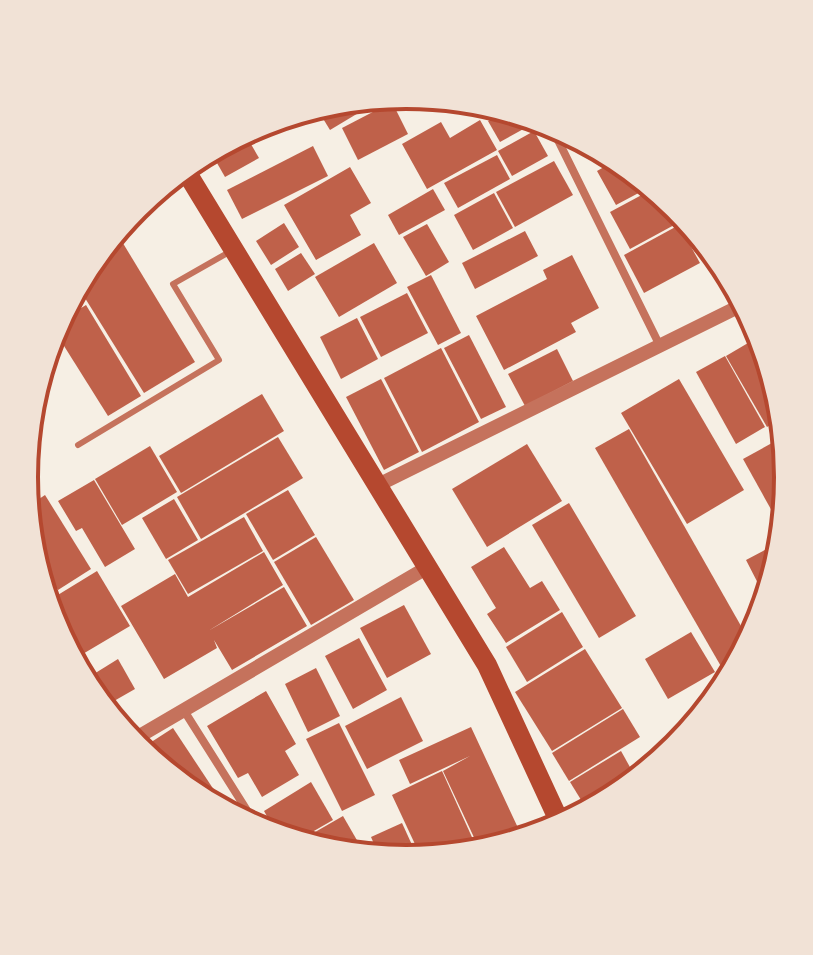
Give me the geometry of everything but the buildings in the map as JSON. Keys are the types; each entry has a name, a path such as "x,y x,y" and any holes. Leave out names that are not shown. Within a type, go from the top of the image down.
{"main road":[{"path":"191,179 487,665 556,814"}],"street":[{"path":"559,142 660,346"},
{"path":"378,485 734,309"},
{"path":"142,734 428,567"},
{"path":"183,709 246,809"}],"lane":[{"path":"78,445 219,360 173,284 233,249"}]}
